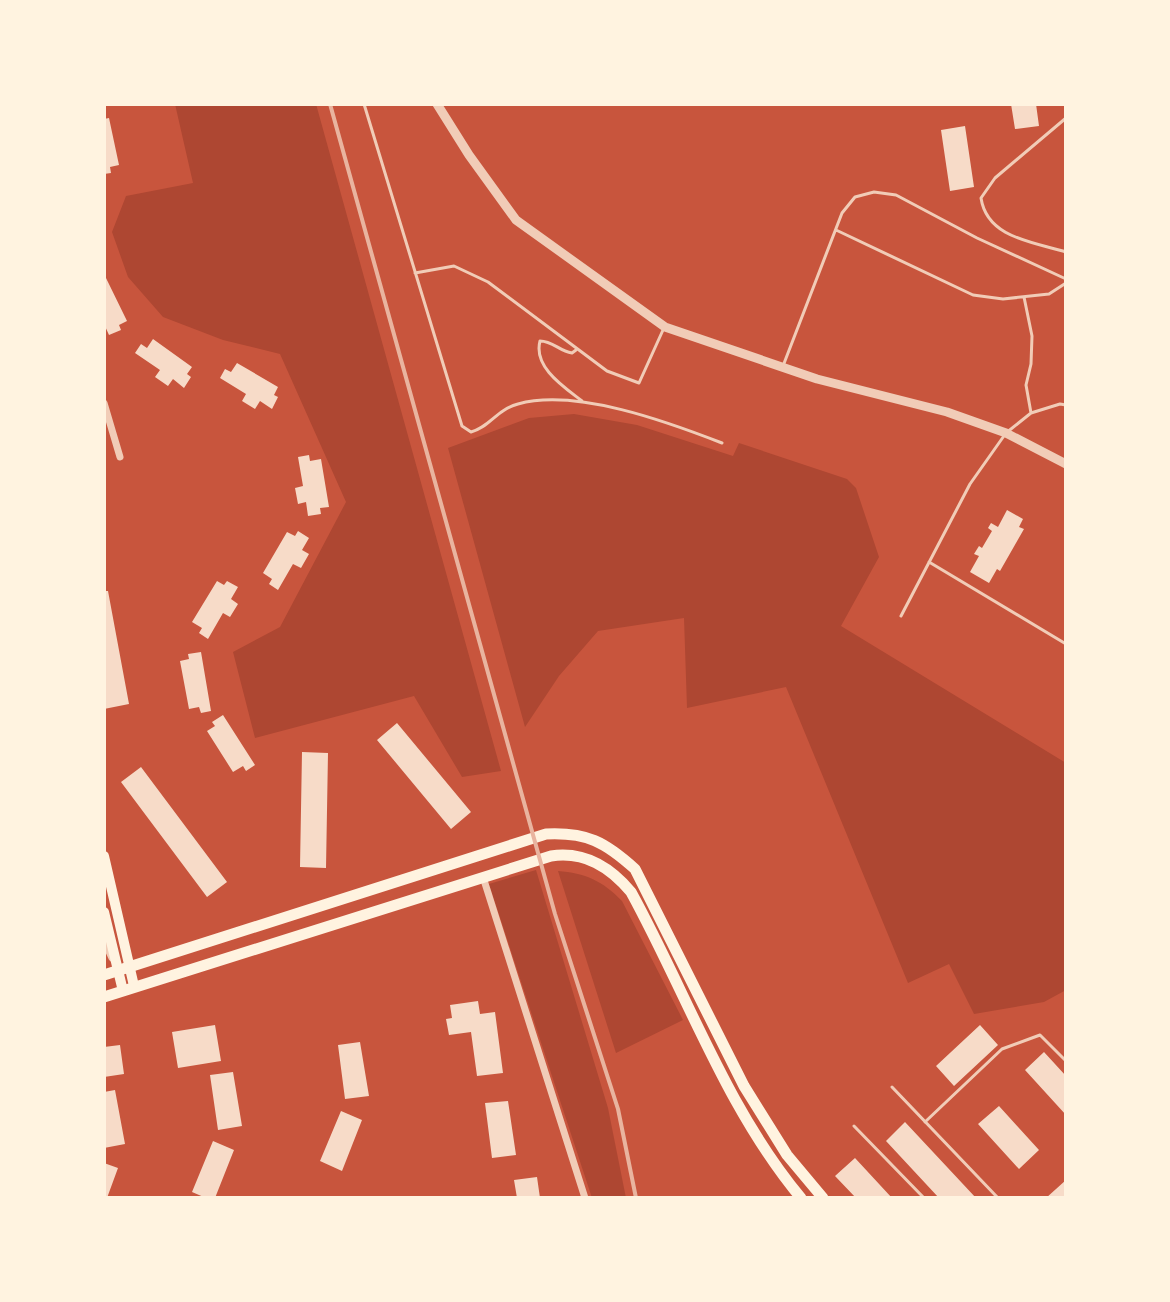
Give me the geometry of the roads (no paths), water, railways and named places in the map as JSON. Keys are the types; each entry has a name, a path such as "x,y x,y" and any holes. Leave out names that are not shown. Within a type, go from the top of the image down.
{"main road":[{"path":"104,975 546,834 570,833 594,839 615,851 635,869 744,1086 787,1155 823,1198"},
{"path":"104,997 483,877 565,854 590,860 619,878 631,892 732,1094 774,1166 801,1198"},
{"path":"104,856 128,988"},
{"path":"104,912 123,968"}],"street":[{"path":"437,104 516,220 665,327 817,379 947,412 1006,433 1066,464"},
{"path":"104,403 120,457"},
{"path":"483,877 585,1198"},
{"path":"104,941 123,968"}],"lane":[{"path":"364,104 462,426 471,432 482,429 502,409 522,403 557,400 673,424 722,443"},
{"path":"1066,118 995,178 981,198 983,214 1002,232 1066,252"},
{"path":"783,367 842,213 855,197 874,192 896,195 1066,281 1049,294 1003,299 973,295 836,230"},
{"path":"415,273 454,266 477,276 607,371 639,383 665,327"},
{"path":"1024,297 1032,336 1031,364 1026,385 1031,413"},
{"path":"577,349 572,353 563,351 549,341 540,341 538,349 544,365 556,381 585,404"},
{"path":"901,616 970,484 1006,433 1031,413 1066,405"},
{"path":"929,562 1066,644"},
{"path":"925,1122 1002,1049 1040,1035 1066,1061"},
{"path":"892,1087 997,1197"},
{"path":"854,1126 924,1198"}],"railway":[{"path":"330,104 555,914 618,1109 636,1198"}]}
